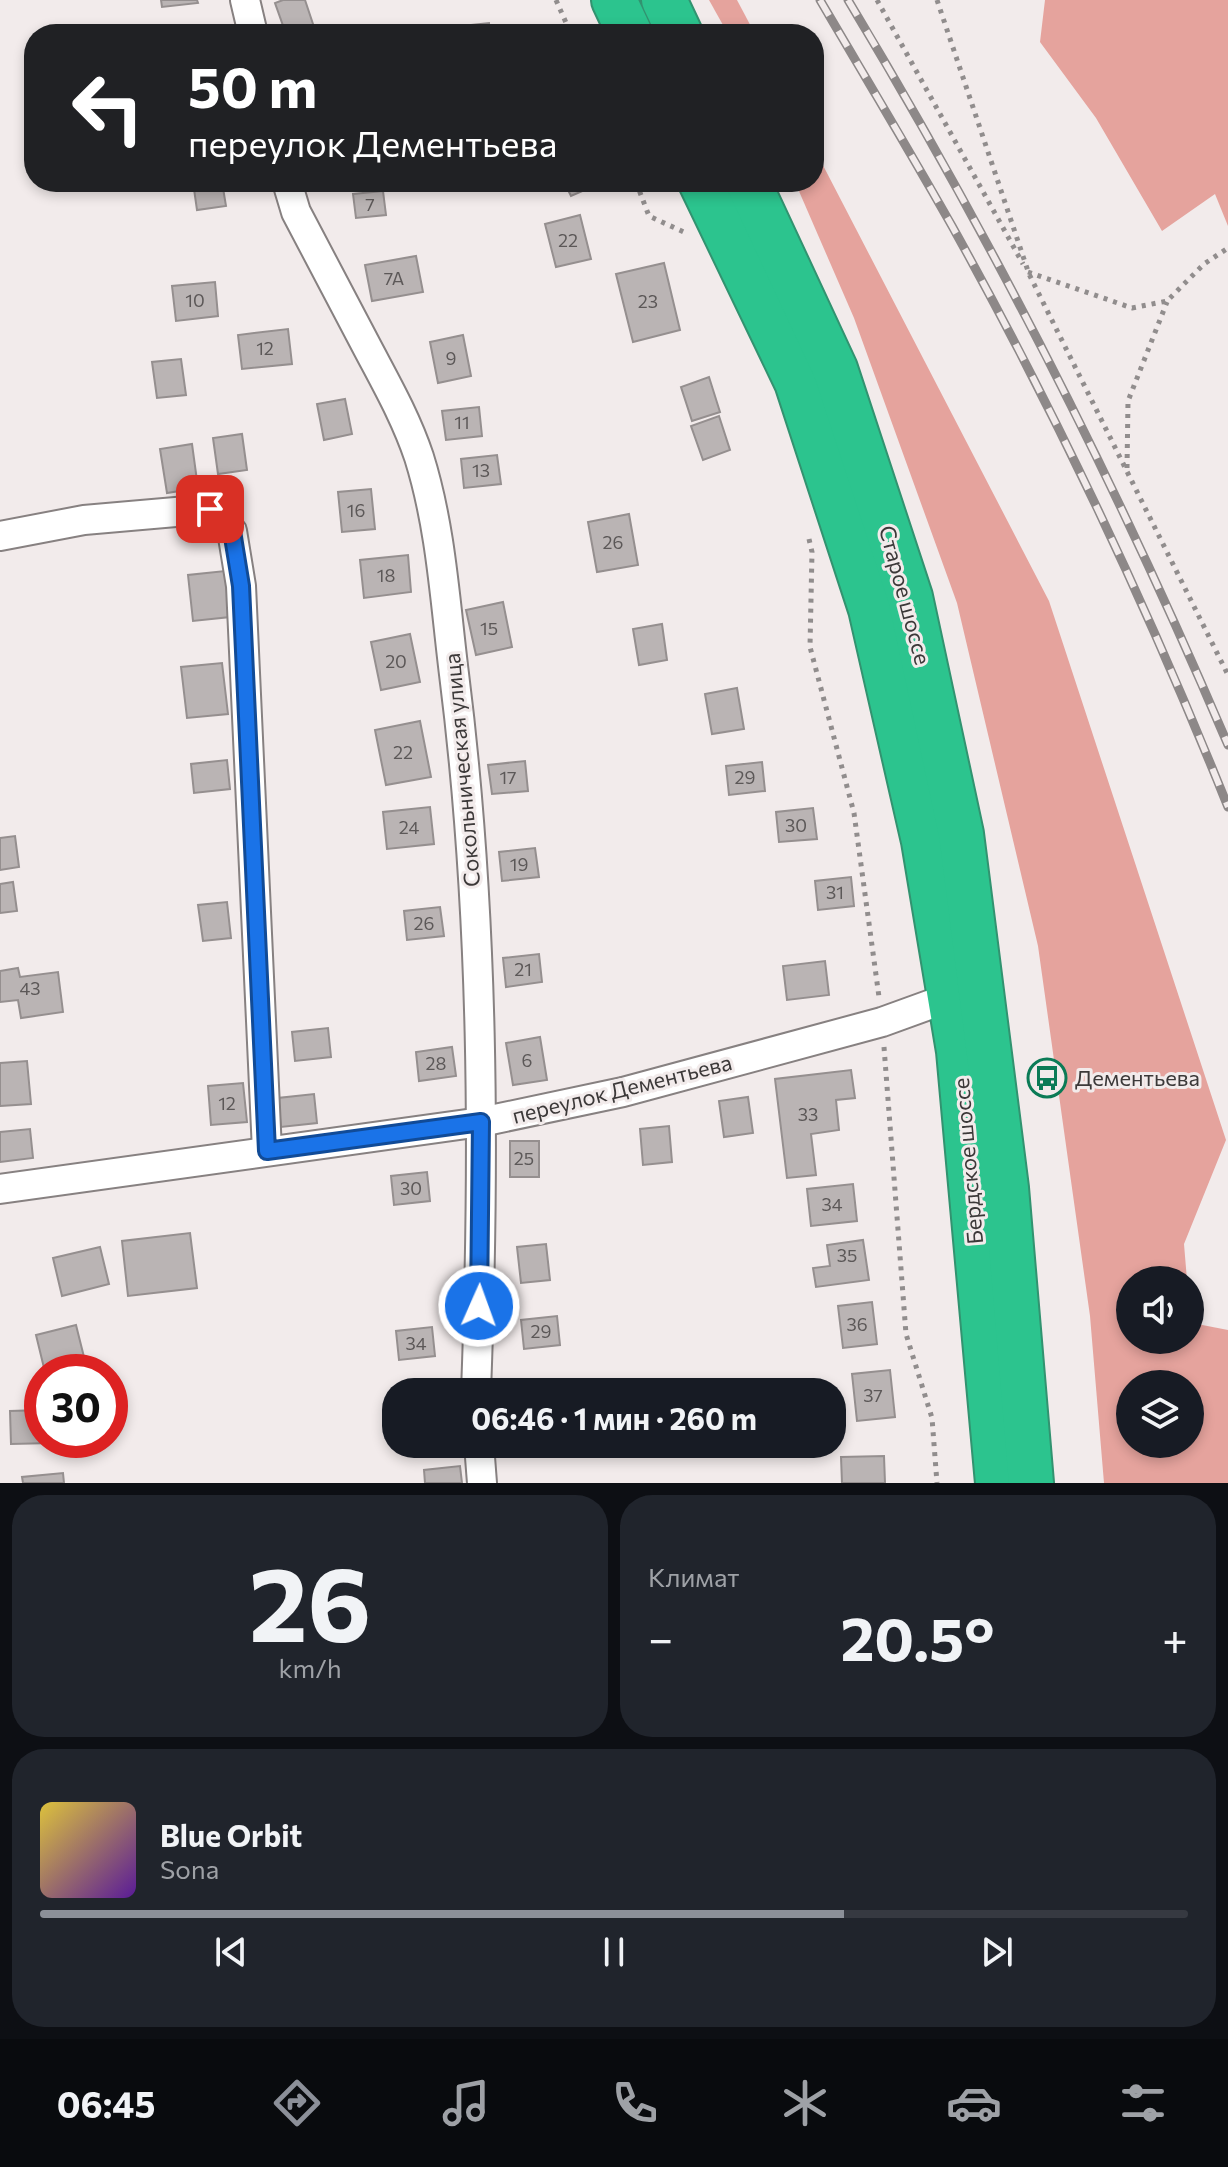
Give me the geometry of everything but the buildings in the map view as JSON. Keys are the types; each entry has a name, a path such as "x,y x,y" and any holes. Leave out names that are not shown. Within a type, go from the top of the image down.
{"highway":[{"path":"614,0 625,24"},
{"path":"664,0 675,24"},
{"name":"Старое шоссе","path":"706,192 797,382 871,609 924,841"},
{"name":"Старое шоссе","path":"753,192 835,369 910,597 961,834 988,1030"},
{"name":"Бердское шоссе","path":"924,841 959,1051 998,1483"},
{"name":"Бердское шоссе","path":"988,1030 1008,1203 1031,1483"}],"street":[{"path":"245,0 251,24"},
{"name":"Сокольническая улица","path":"290,192 296,212 404,416 419,458 436,525 464,751 473,865 481,1122 476,1378"},
{"path":"0,536 84,520 210,509 232,531 241,586 267,1151"},
{"name":"переулок Дементьева","path":"0,1189 481,1122 623,1092 882,1022 951,997"},
{"path":"480,1458 482,1483"}],"path":[{"path":"556,0 567,24"},
{"path":"877,0 1029,274 1228,675"},
{"path":"937,0 1029,274"},
{"path":"640,192 649,216 691,235"},
{"path":"1127,471 1128,401 1167,301 1204,264 1228,248"},
{"path":"1029,274 1132,308 1167,301"},
{"path":"808,538 812,552 810,647 854,813 882,1022 906,1334 932,1418 937,1483"}],"shaded area":[{"path":"709,0 737,0 750,24 722,24"},
{"path":"1045,0 1228,0 1228,226 1215,194 1162,231 1096,118 1040,42"},
{"path":"824,167 1049,601 1226,1140 1184,1244 1186,1266 1116,1266 1116,1354 1204,1354 1204,1325 1228,1330 1228,1483 1104,1483 1090,1316 1038,946 957,603 854,318 799,192 824,192"}],"railway":[{"path":"820,0 952,226 1028,368 1133,585 1228,807"},
{"path":"848,0 953,181 1051,366 1143,554 1228,745"}],"place":[{"name":"Дементьева","path":"1047,1078"}],"route":[{"path":"210,509 232,531 241,586 267,1151 481,1122 479,1306"}]}
